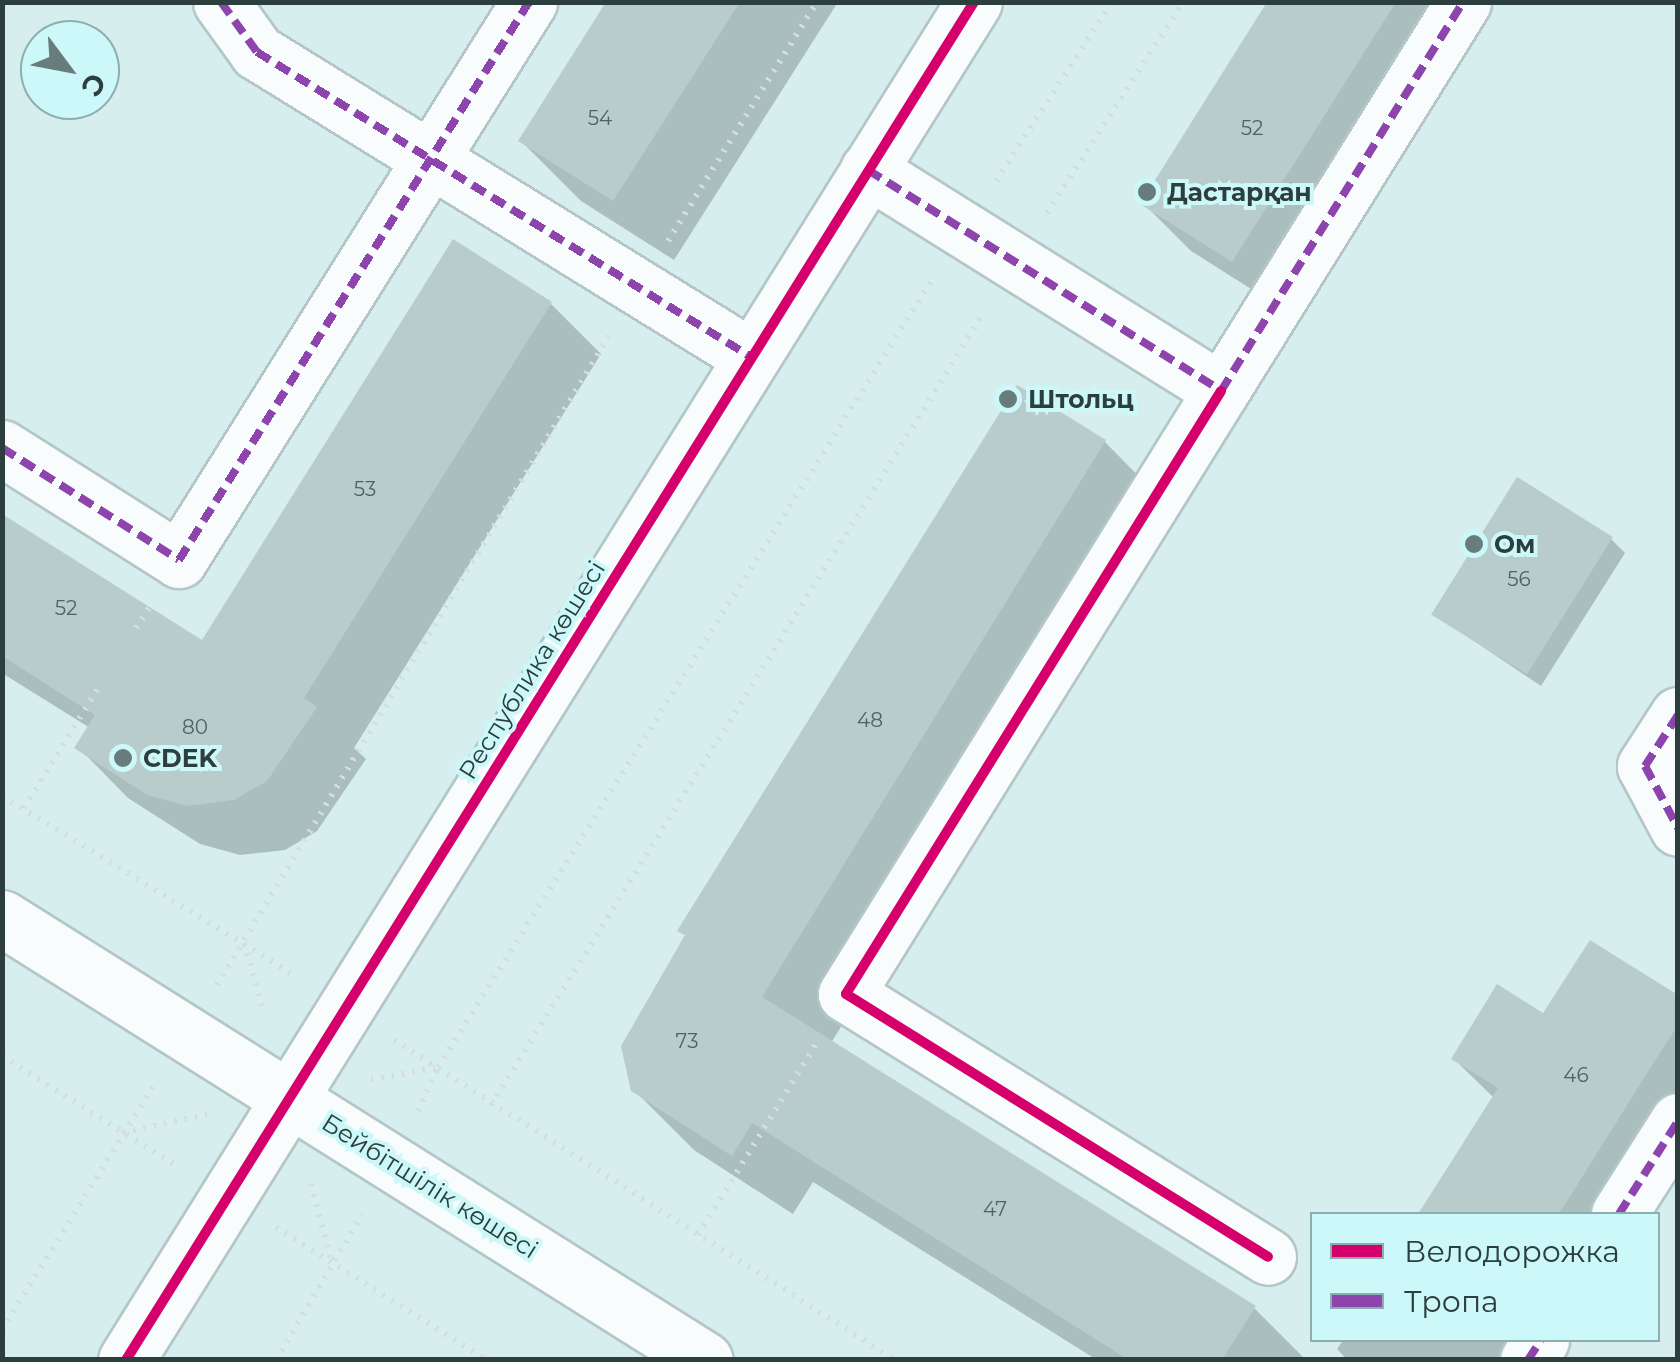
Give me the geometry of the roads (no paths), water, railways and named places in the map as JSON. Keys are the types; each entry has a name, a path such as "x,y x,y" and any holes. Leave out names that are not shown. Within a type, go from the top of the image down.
{"street":[{"path":"221,2 257,52 751,357"},
{"path":"2,448 178,560 529,2"},
{"name":"Республика көшесі","path":"126,1360 974,2"},
{"path":"1268,1257 846,994 1463,2"},
{"path":"868,170 1221,391"},
{"path":"1678,715 1645,766 1678,828"},
{"name":"Бейбітшілік көшесі","path":"2,918 705,1360"},
{"path":"1620,1212 1678,1120"}],"place":[{"name":"Дастарқан","path":"1147,192"},
{"name":"Штольц","path":"1008,399"},
{"name":"Ом","path":"1474,544"},
{"name":"CDEK","path":"123,758"}]}
